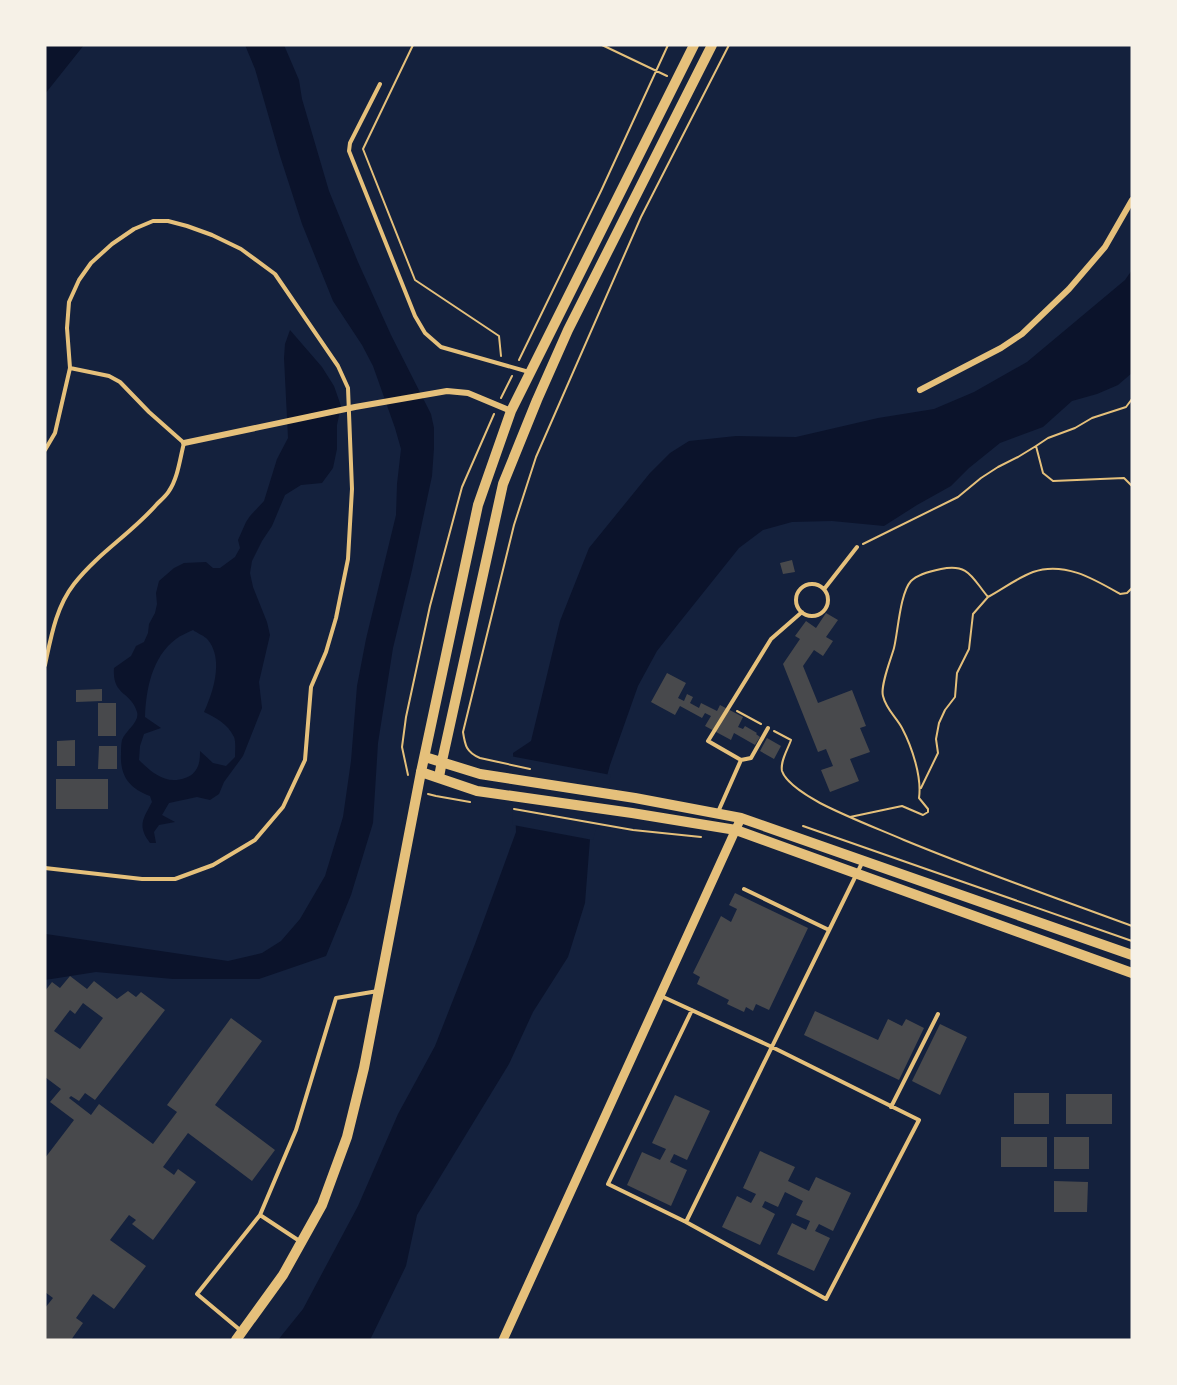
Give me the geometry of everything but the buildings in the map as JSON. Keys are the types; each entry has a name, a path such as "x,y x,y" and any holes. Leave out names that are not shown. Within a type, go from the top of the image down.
{"main road":[{"path":"239,1336 283,1275 322,1205 347,1137 364,1068 421,772 478,505 511,411 694,45"},
{"path":"439,777 503,484 568,330 712,45"},
{"path":"425,757 480,774 635,798 741,818 1132,955"},
{"path":"421,772 477,791 736,830 1132,973"}],"street":[{"path":"920,390 1001,348 1022,334 1070,289 1105,247 1132,200"},
{"path":"184,443 380,402 447,391 468,393 511,411"},
{"path":"503,1340 741,818"}],"lane":[{"path":"380,84 350,143 349,152 415,316 425,333 441,346 530,373"},
{"path":"45,450 55,434 70,368 67,328 69,302 79,280 91,263 112,244 134,229 153,221 168,221 212,235 241,249 274,274 338,366 348,388 352,489 348,559 336,618 326,652 311,687 305,760 283,807 255,840 213,865 175,879 142,879 45,868"},
{"path":"45,665 62,603 70,590 106,550 146,517 170,490 184,443 120,382 109,376 70,368"},
{"path":"825,588 857,547"},
{"path":"809,584 825,588 829,598 823,612 813,616 802,612 796,599 800,589 809,584"},
{"path":"768,728 752,758 741,760 708,741 771,639 802,612"},
{"path":"718,813 741,760"},
{"path":"686,1222 863,860"},
{"path":"744,889 829,930"},
{"path":"239,1336 197,1294 260,1215 296,1130 336,999 379,991"},
{"path":"660,996 692,1010 772,1047 919,1120 826,1299 686,1222 608,1184 692,1010"},
{"path":"891,1107 938,1014"},
{"path":"260,1215 301,1243"}],"path":[{"path":"413,45 363,149 415,280 500,336 502,364"},
{"path":"602,45 676,80"},
{"path":"480,758 466,747 463,732 513,525 536,457 641,217 729,45"},
{"path":"857,547 958,497 981,478 1048,438 1075,428 1092,418 1126,407 1132,399"},
{"path":"1036,446 1043,473 1053,481 1124,477 1132,486"},
{"path":"850,817 902,806 925,814 928,812 919,798 920,789 913,757 902,728 885,704 882,691 906,590 912,581 924,574 946,568 958,568 968,572 988,597"},
{"path":"920,789 938,753 936,739 939,723 955,697 957,674 969,649 973,614 988,597 1031,573 1052,569 1073,571 1120,594 1127,593 1132,588"},
{"path":"729,706 791,740 782,763 782,771 791,784 819,802 931,851 1132,926"},
{"path":"468,801 479,803"},
{"path":"512,809 633,830"}],"water":[{"path":"45,45 84,45 45,94"},
{"path":"245,45 284,45 299,80 302,99 329,191 391,335 431,414 434,428 432,476 393,648 378,743 373,823 351,895 326,956 259,979 173,979 96,972 45,980 45,934 228,961 262,953 281,941 300,919 325,876 343,817 351,761 357,686 396,515 401,449 373,366 333,301 302,224 255,69"},
{"path":"1132,270 1132,373 1118,385 1072,401 1043,427 1000,443 951,486 884,526 832,521 792,522 763,530 739,548 679,623 657,651 638,686 610,765 590,839 585,903 568,957 533,1012 509,1064 417,1215 406,1266 370,1340 278,1340 303,1309 358,1206 398,1114 435,1046 516,832 513,753 531,741 560,621 589,548 650,473 670,453 689,441 736,436 796,437 878,418 934,409 974,392 1027,362 1125,280"},
{"path":"290,330 322,367 334,386 341,406 333,468 322,483 301,485 285,495 272,526 252,561 250,573 253,587 270,635 259,682 262,708 243,756 224,782 219,794 210,800 197,797 169,803 162,815 175,822 159,825 154,832 156,843 150,843 144,832 143,822 152,802 150,796 131,785 124,775 121,762 122,740 135,723 137,712 131,700 116,684 114,668 131,656 136,646 144,642 155,613 159,581 184,563 206,562 213,568 220,568 235,557 240,548 238,540 250,516 264,501 277,459 288,438 285,344","holes":["193,630 208,640 215,657 215,676 204,712 221,722 231,732 235,741 235,757 226,766 213,763 200,751 199,764 194,772 185,778 172,780 154,773 139,760 140,746 144,734 161,728 145,717 149,685 156,664 168,646"]}],"pier":[{"path":"510,756 611,775 593,840 513,825"}]}
